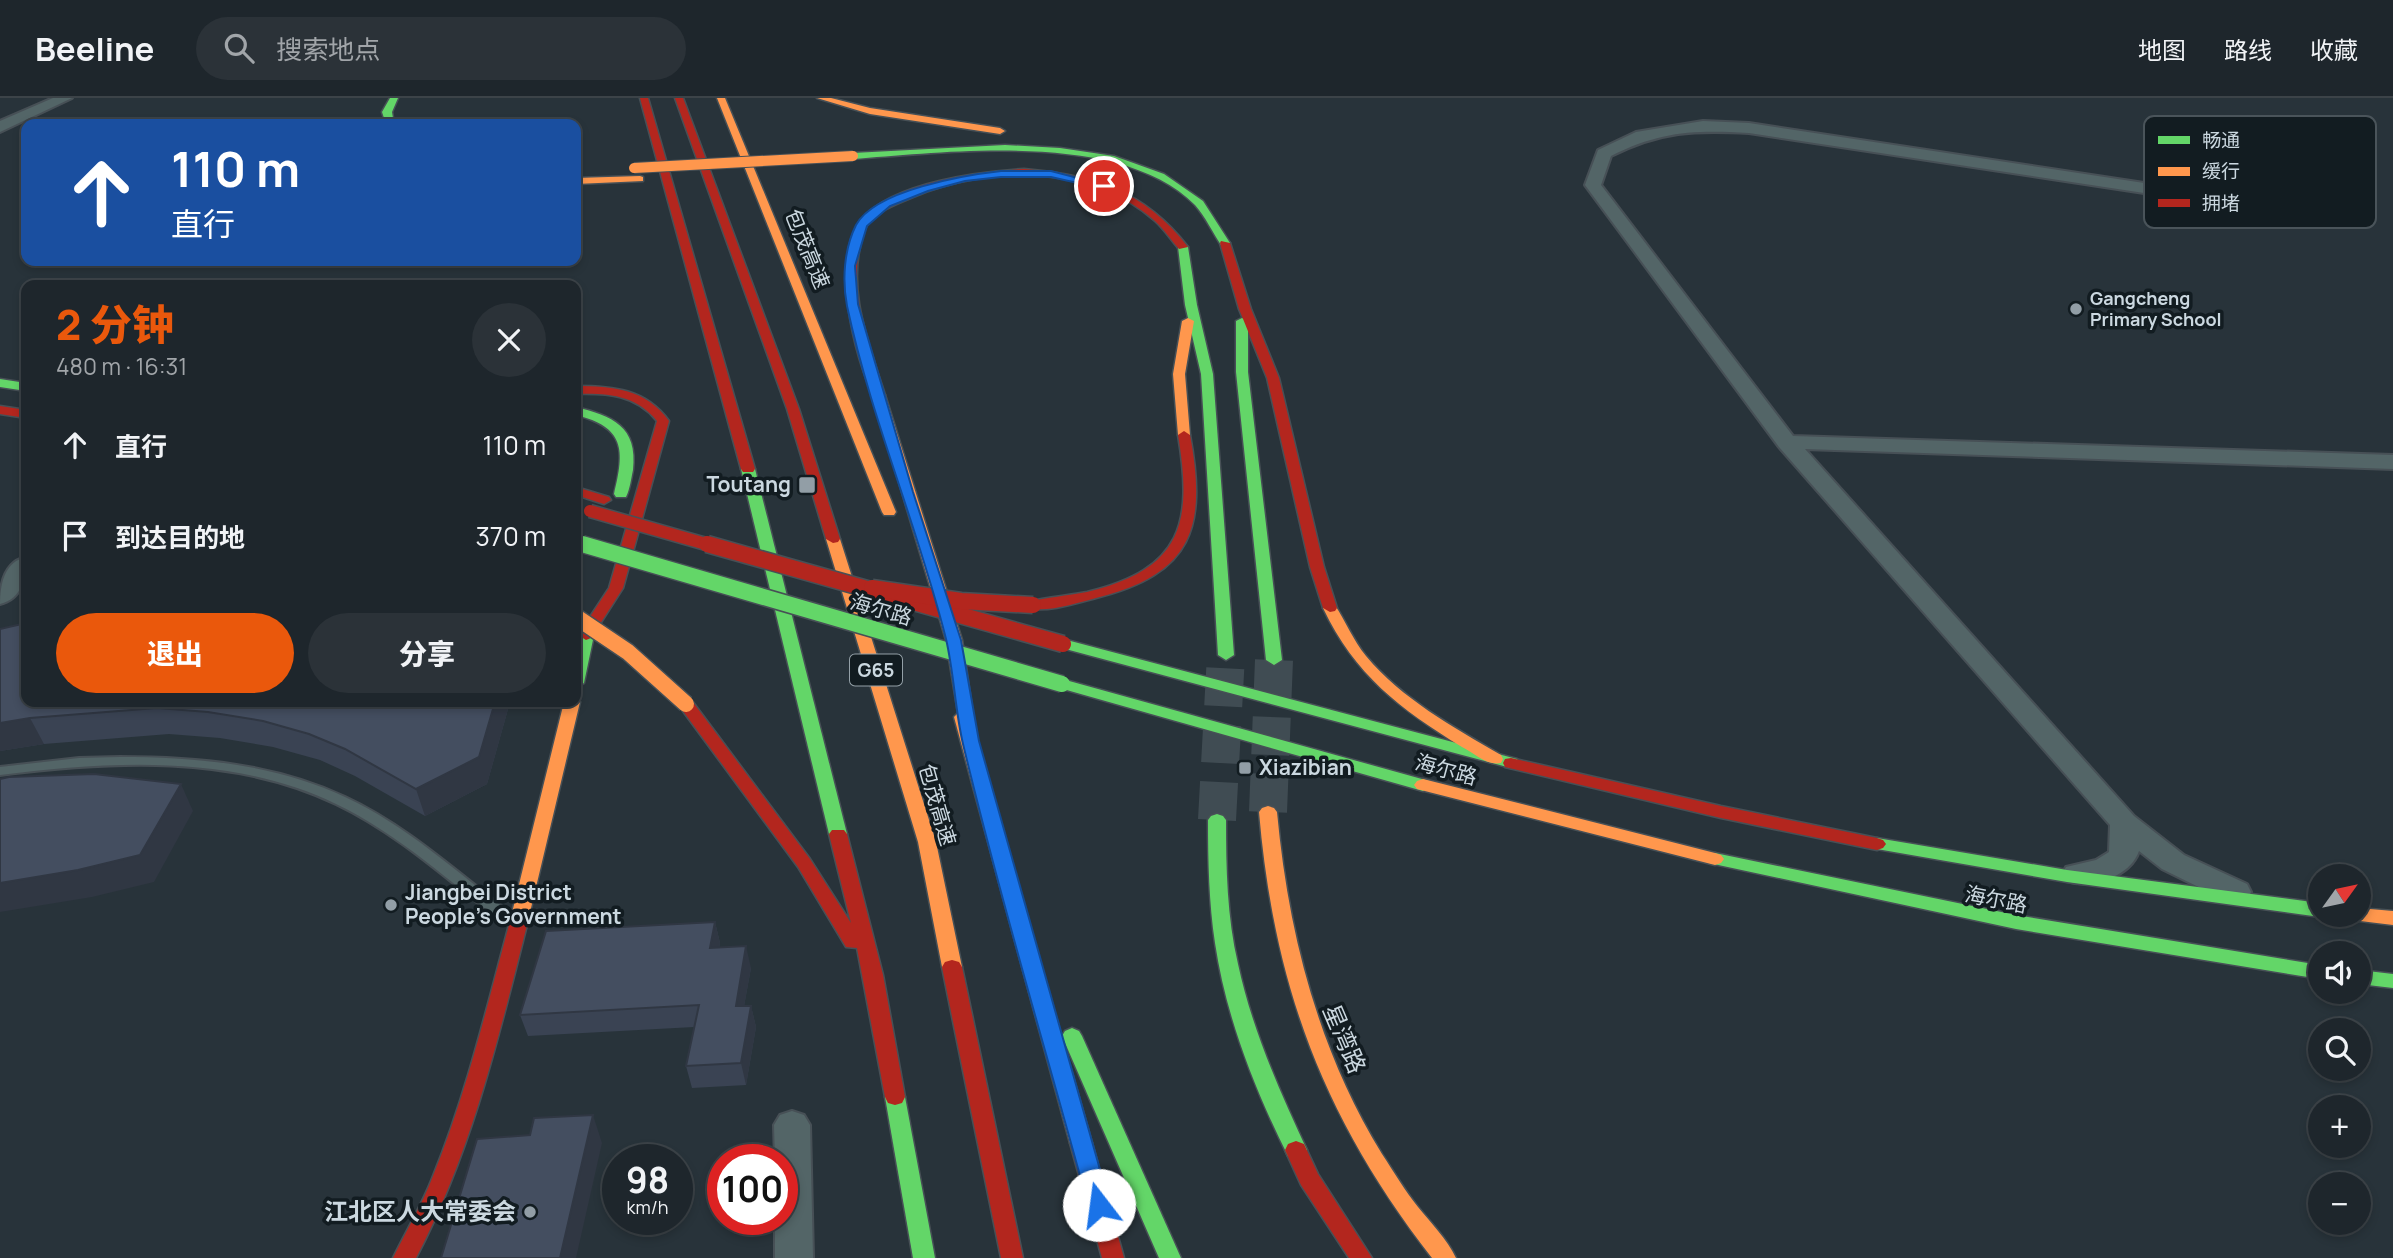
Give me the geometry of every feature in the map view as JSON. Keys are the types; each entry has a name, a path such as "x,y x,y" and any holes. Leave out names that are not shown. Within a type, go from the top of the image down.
{"main road":[{"path":"389,119 387,113 394,98"},
{"path":"644,98 748,469 873,975 924,1258"},
{"name":"包茂高速","path":"679,98 793,409 927,842 1012,1258"},
{"name":"包茂高速","path":"721,98 896,529"},
{"path":"821,98 919,120 1095,147 1158,163 1198,182"},
{"path":"581,180 637,173 853,156 1000,149 1048,151 1119,163 1170,180 1189,192 1210,211 1227,245 1242,301 1272,374 1324,597 1345,640 1378,681 1422,714 1495,759"},
{"path":"581,169 637,173 997,159 1066,165 1105,174 1163,201 1178,219 1191,305 1207,374 1226,656"},
{"path":"970,741 954,640 906,492 852,304 850,266 862,225 886,204 965,178 1001,174 1051,174 1118,191 1143,205 1183,246"},
{"path":"1227,209 1227,245"},
{"path":"1242,301 1242,372 1273,660"},
{"path":"872,588 961,601 1034,605 1080,600 1149,575 1175,555 1187,531 1191,507 1178,375 1191,305"},
{"path":"0,382 21,384"},
{"path":"581,390 637,395 656,408 663,421 616,588 581,626"},
{"path":"0,410 21,413"},
{"path":"581,412 594,413 619,426 629,443 629,469 596,572"},
{"path":"581,493 677,523 712,545"},
{"name":"海尔路","path":"583,509 872,588 1063,644 1495,759 1816,832 2060,877 2308,908"},
{"name":"海尔路","path":"581,543 1062,684 1544,819 1800,882 2080,937 2308,970"},
{"path":"914,579 970,741 1113,1258"},
{"path":"581,622 590,597"},
{"path":"581,629 628,652 686,704 804,863 873,975"},
{"path":"404,1258 435,1202 477,1080 518,926 571,707"},
{"name":"星湾路","path":"1268,812 1272,880 1288,956 1319,1045 1371,1154 1430,1243 1445,1258"},
{"path":"1217,820 1217,887 1228,965 1258,1065 1308,1179 1361,1258"},
{"path":"1017,911 1170,1258"},
{"path":"2371,916 2393,918"},
{"path":"2371,978 2393,981"}],"street":[{"path":"0,127 65,98"},
{"path":"2144,188 1749,128 1703,126 1640,135 1604,153 1593,185 1787,442 2124,823 2173,862 2261,902"},
{"path":"1787,442 2393,462"},
{"path":"0,597 21,570"},
{"path":"2060,877 2100,870 2116,864 2125,854 2129,843 2124,823"},
{"path":"792,1125 794,1258"}],"lane":[{"path":"0,771 35,766 140,760 236,767 318,790 380,824 518,926"}],"building":[{"path":"21,624 21,707 494,707 479,757 416,789 345,749 309,734 263,721 208,712 157,708 30,718 0,723 0,629"},
{"path":"94,774 181,784 140,855 78,870 0,883 0,779"},
{"path":"715,922 710,948 746,946 736,1006 751,1006 741,1063 686,1066 699,1005 520,1015 546,931"},
{"name":"江北区人大常委会","path":"593,1115 560,1258 441,1258 477,1139 530,1135 534,1118"}],"tunnel":[{"path":"1217,820 1226,655"},
{"path":"1268,812 1274,660"}],"traffic: fast":[{"path":"389,119 387,112 394,98"},
{"path":"853,156 1005,148 1060,150 1114,159 1161,176 1199,203 1225,243"},
{"path":"1183,247 1191,305 1207,374 1226,655"},
{"path":"1242,321 1242,372 1274,660"},
{"path":"0,383 21,386"},
{"path":"581,412 608,421 624,438 627,462 621,494"},
{"path":"748,469 838,834"},
{"path":"581,543 1062,684"},
{"path":"581,659 586,635"},
{"path":"1063,644 1511,763"},
{"path":"1062,684 1423,785"},
{"path":"1217,820 1220,910 1234,988 1257,1059 1296,1150"},
{"path":"1877,844 2067,876 2308,908"},
{"path":"1715,859 2016,922 2308,970"},
{"path":"2371,978 2393,981"},
{"path":"1072,1036 1170,1258"},
{"path":"895,1097 924,1258"}],"traffic: slow":[{"path":"721,98 889,512"},
{"path":"821,98 870,111 1000,131"},
{"path":"634,168 853,156"},
{"path":"581,181 640,179"},
{"path":"1184,435 1179,374 1188,321"},
{"path":"879,395 954,640 970,741"},
{"path":"833,539 927,842 952,967"},
{"path":"1330,608 1343,635 1378,679 1422,714 1495,759"},
{"path":"581,620 628,652 686,704"},
{"path":"518,925 571,707"},
{"path":"962,717 1081,1143"},
{"path":"1423,785 1715,859"},
{"path":"1268,812 1273,872 1284,932 1299,991 1320,1049 1345,1105 1374,1159 1445,1258"},
{"path":"2371,916 2393,918"}],"traffic: jam":[{"path":"644,98 748,469"},
{"path":"679,98 793,409 833,539"},
{"path":"879,395 856,321 851,283 852,264 861,227 873,213 887,205 950,181 987,174 1024,172 1061,175 1097,184 1130,198 1159,219 1183,247"},
{"path":"1225,243 1245,309 1273,378 1317,567 1330,608"},
{"path":"581,390 613,391 636,397 646,403 663,421 616,588 586,635"},
{"path":"0,410 21,413"},
{"path":"1033,605 1109,591 1133,582 1155,569 1173,553 1185,532 1191,505 1191,479 1184,435"},
{"path":"581,493 604,500"},
{"path":"590,511 1063,644"},
{"path":"872,588 961,601 1033,605"},
{"path":"686,704 804,863 853,942"},
{"path":"1511,763 1721,812 1877,844"},
{"path":"838,834 873,975 895,1097"},
{"path":"404,1258 425,1219 459,1138 485,1054 518,925"},
{"path":"952,967 1012,1258"},
{"path":"1081,1143 1113,1258"},
{"path":"1296,1150 1309,1179 1361,1258"}],"place":[{"name":"Gangcheng Primary School","path":"2076,309"},
{"name":"Toutang","path":"807,485"},
{"name":"Xiazibian","path":"1245,768"},
{"name":"Jiangbei District People’s Government","path":"391,905"},
{"name":"江北区人大常委会","path":"530,1212"}],"route":[{"path":"1099,1205 970,741 954,640 906,492 852,304 850,266 862,225 886,204 925,189 965,178 1001,174 1051,174 1104,186"}]}
